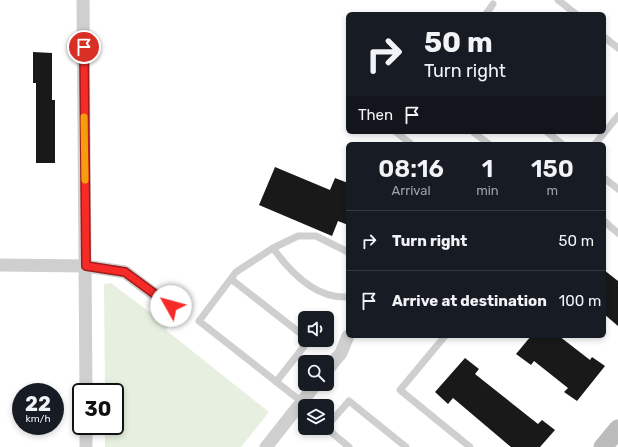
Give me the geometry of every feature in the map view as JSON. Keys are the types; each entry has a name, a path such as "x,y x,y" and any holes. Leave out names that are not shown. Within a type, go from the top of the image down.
{"street":[{"path":"83,0 86,383"},
{"path":"0,265 86,266 125,272 171,306"},
{"path":"334,362 341,353 347,338"},
{"path":"304,399 311,391"},
{"path":"266,447 298,407"},
{"path":"603,447 618,429"},
{"path":"86,435 86,447"}],"lane":[{"path":"558,0 573,12"},
{"path":"487,12 493,4"},
{"path":"606,38 618,48"},
{"path":"606,131 618,116"},
{"path":"399,134 409,142"},
{"path":"476,134 486,142"},
{"path":"550,134 560,142"},
{"path":"598,142 604,134"},
{"path":"606,180 618,189"},
{"path":"606,223 618,233"},
{"path":"298,399 199,321 236,272 273,248 298,236 316,236 346,251"},
{"path":"273,248 287,268 319,292 346,297"},
{"path":"231,280 298,332"},
{"path":"442,338 400,390 470,447"},
{"path":"276,382 303,347"},
{"path":"334,418 348,401 406,447"},
{"path":"334,434 349,447"}],"green space":[{"path":"111,283 168,326 166,330 269,412 241,447 105,447 105,435 124,435 124,383 105,383 104,284"}],"building":[{"path":"33,52 52,53 52,100 55,100 55,163 36,163 36,83 33,83"},
{"path":"275,167 330,190 335,178 346,182 346,224 338,221 332,236 259,205"},
{"path":"606,272 618,281 618,326 606,316"},
{"path":"529,338 562,338 590,360 592,357 605,366 577,401 564,392 568,388 534,361 531,365 516,354"},
{"path":"465,358 479,369 475,374 538,424 542,420 555,430 540,447 511,447 453,398 448,404 435,392"}],"slow traffic":[{"path":"84,117 85,180"}],"route":[{"path":"84,47 86,266 107,268 125,272 171,306"}]}
